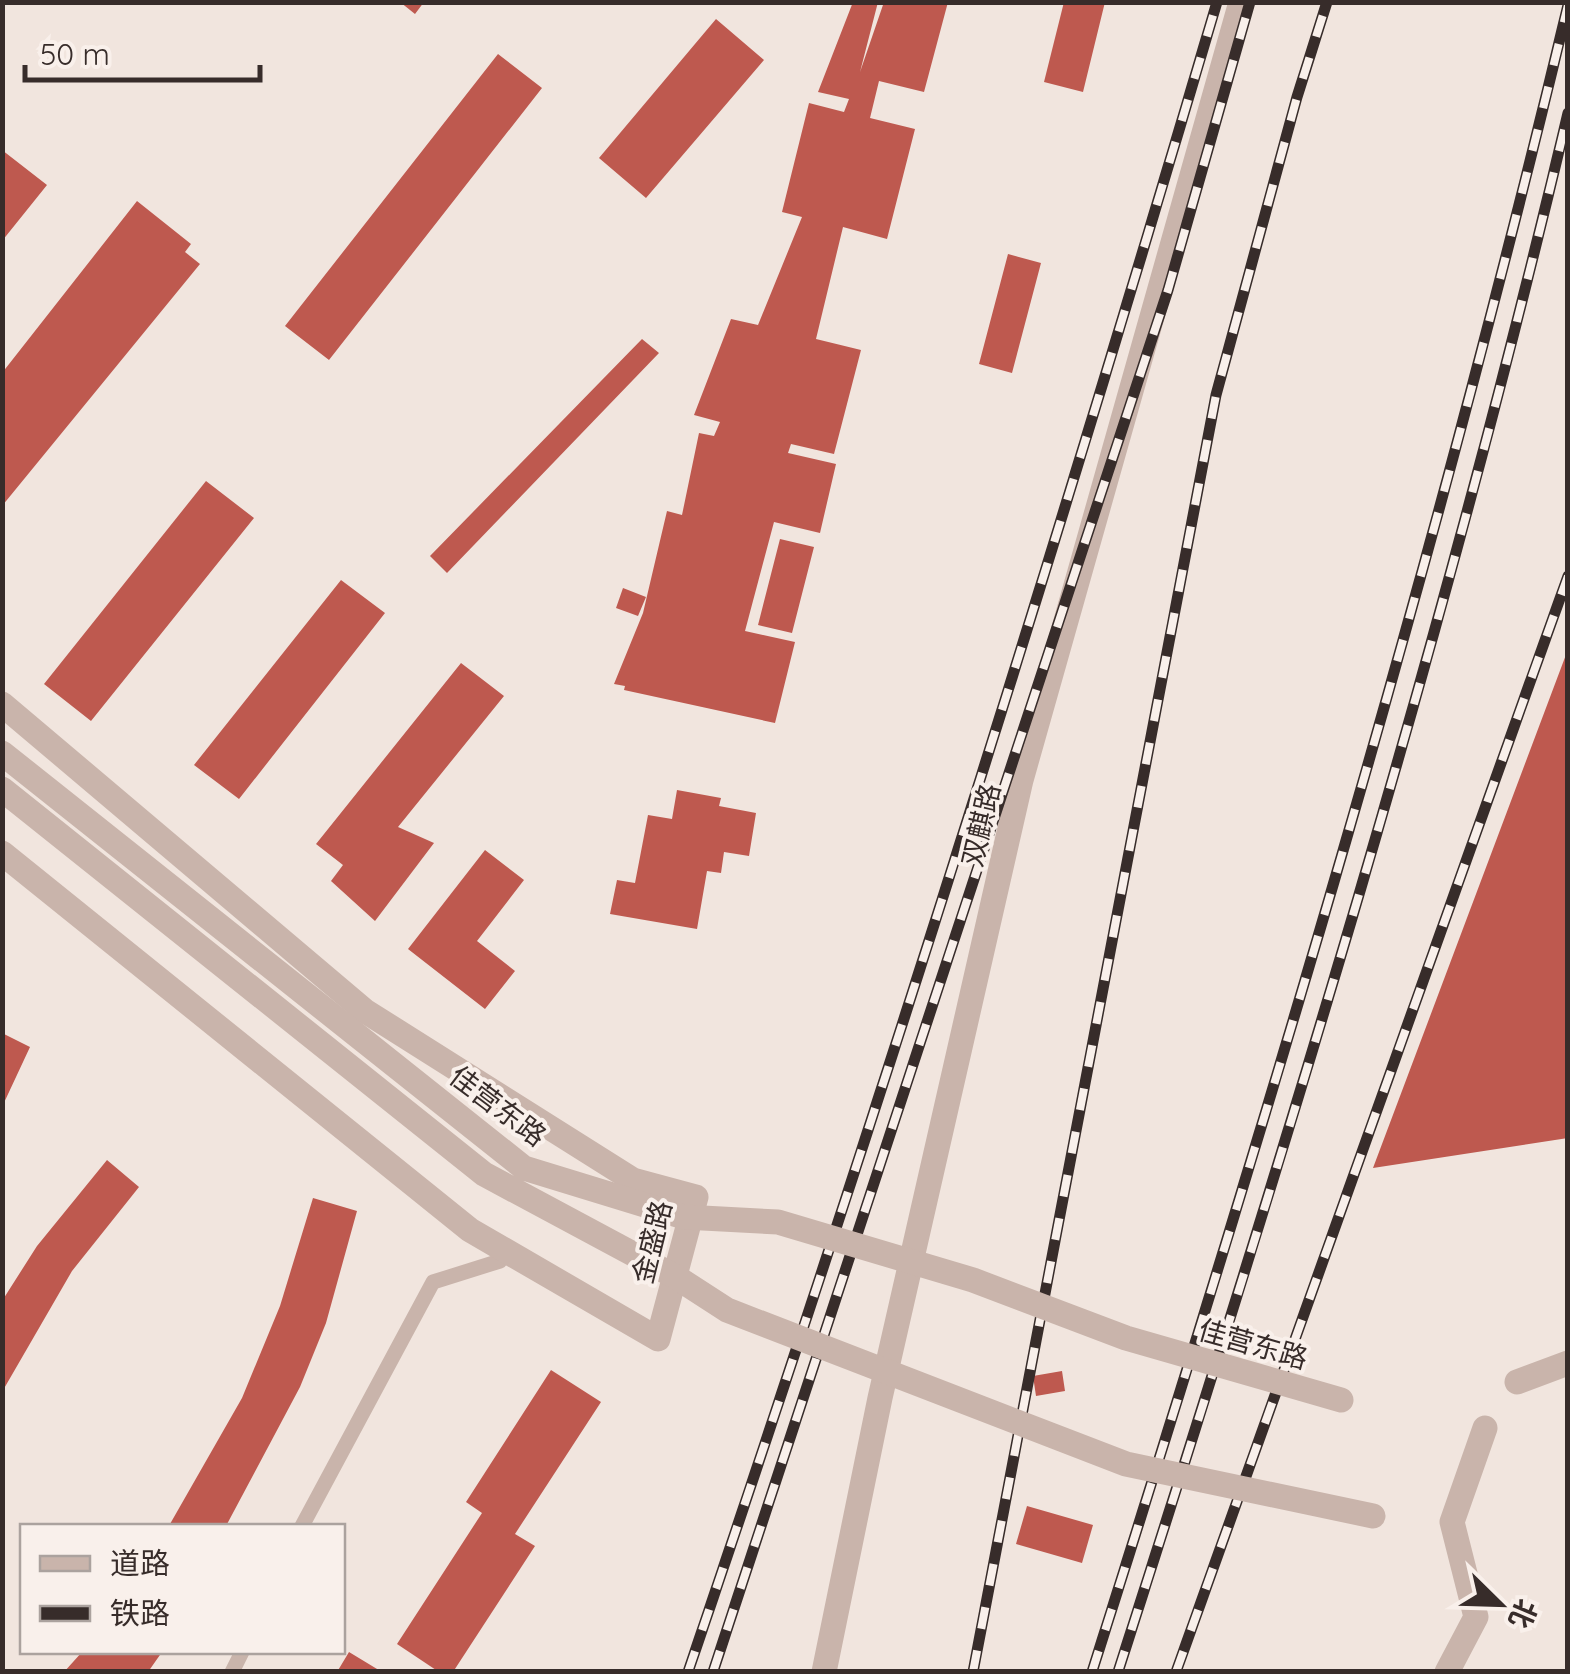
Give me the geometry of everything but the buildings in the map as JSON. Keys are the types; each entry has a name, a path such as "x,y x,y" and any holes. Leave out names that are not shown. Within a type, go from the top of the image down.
{"street":[{"name":"双麒路","path":"824,1672 886,1373 1022,780 1240,2"},
{"name":"金盛路","path":"2,704 366,1011 633,1180 696,1196 658,1339 470,1230 2,852"},
{"name":"佳营东路","path":"2,753 524,1168 684,1216 766,1219 911,1262 1126,1338 1340,1400"},
{"path":"2,789 484,1174 676,1277 726,1310 1126,1464 1373,1516"},
{"path":"1517,1382 1568,1362"},
{"path":"1446,1672 1476,1616 1452,1522 1485,1428"}],"lane":[{"path":"303,1524 433,1282 500,1261 496,1245"}],"railway":[{"path":"688,1672 961,840 1217,2"},
{"path":"713,1672 1168,290 1250,2"},
{"path":"973,1672 1216,395 1297,97 1327,2"},
{"path":"1092,1672 1284,1050 1405,634 1568,5"},
{"path":"1118,1672 1300,1091 1415,702 1520,310 1568,113"},
{"path":"1176,1672 1568,576"}]}
